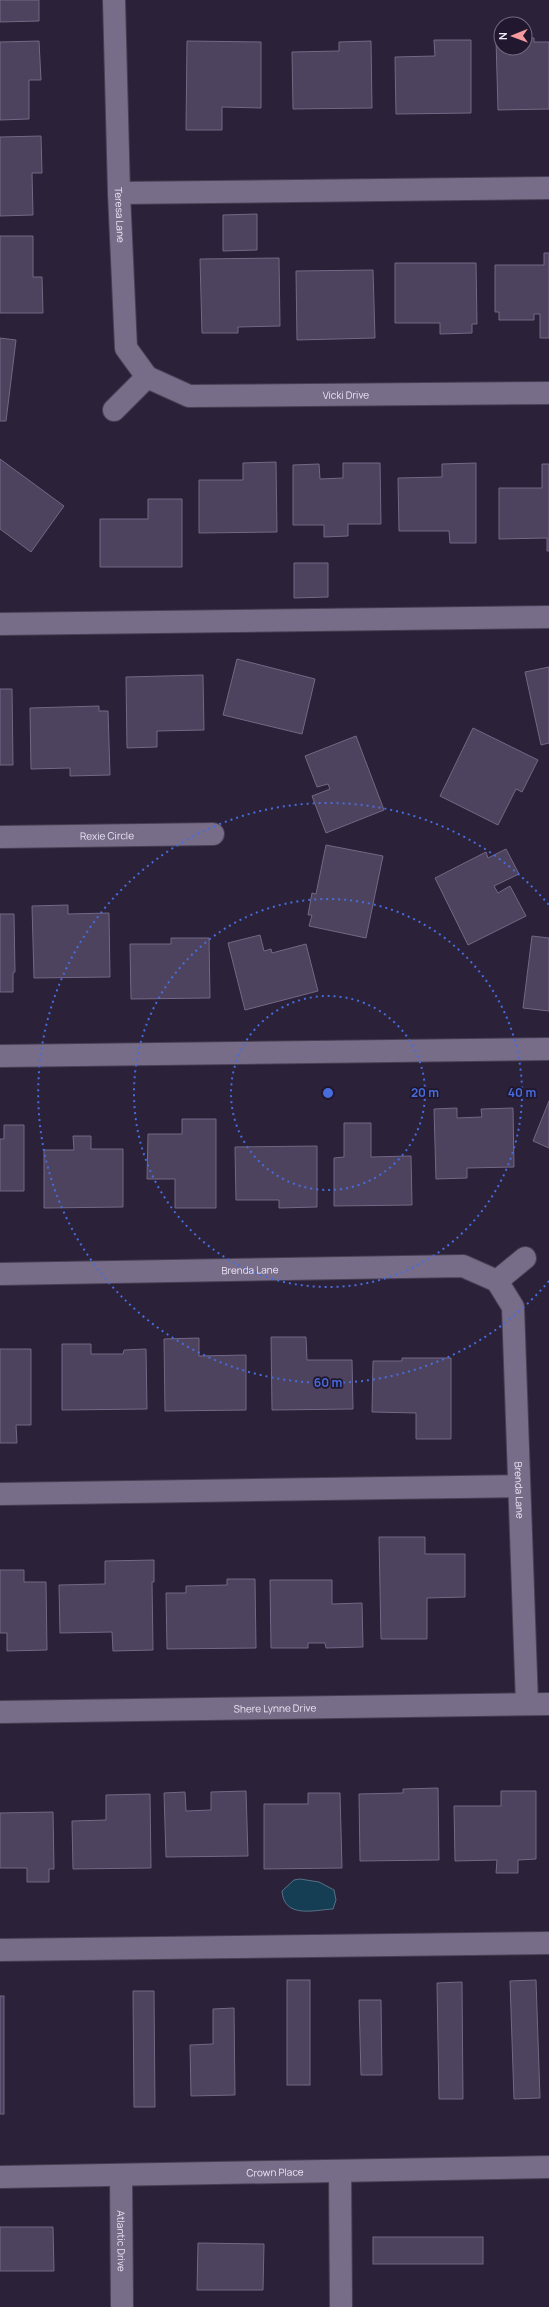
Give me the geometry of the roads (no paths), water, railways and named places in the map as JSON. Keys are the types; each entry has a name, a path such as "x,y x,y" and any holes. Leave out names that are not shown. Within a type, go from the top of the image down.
{"street":[{"name":"Teresa Lane","path":"114,0 119,193 126,348 147,377"},
{"path":"119,193 549,188"},
{"path":"114,410 147,377"},
{"name":"Vicki Drive","path":"147,377 189,396 549,393"},
{"path":"0,624 549,616"},
{"name":"Rexie Circle","path":"0,837 213,834"},
{"path":"0,1056 549,1049"},
{"path":"497,1281 525,1258"},
{"name":"Brenda Lane","path":"0,1274 463,1266 497,1281 513,1307 527,1704"},
{"path":"0,1494 519,1486"},
{"name":"Shere Lynne Drive","path":"0,1712 549,1704"},
{"path":"0,1950 549,1943"},
{"path":"549,2167 549,2185"},
{"name":"Crown Place","path":"0,2177 549,2167"},
{"path":"340,2171 341,2307"},
{"name":"Atlantic Drive","path":"121,2175 122,2307"}],"water":[{"path":"300,1879 319,1882 334,1890 336,1900 333,1909 301,1911 288,1906 284,1900 282,1891 294,1880"}]}
